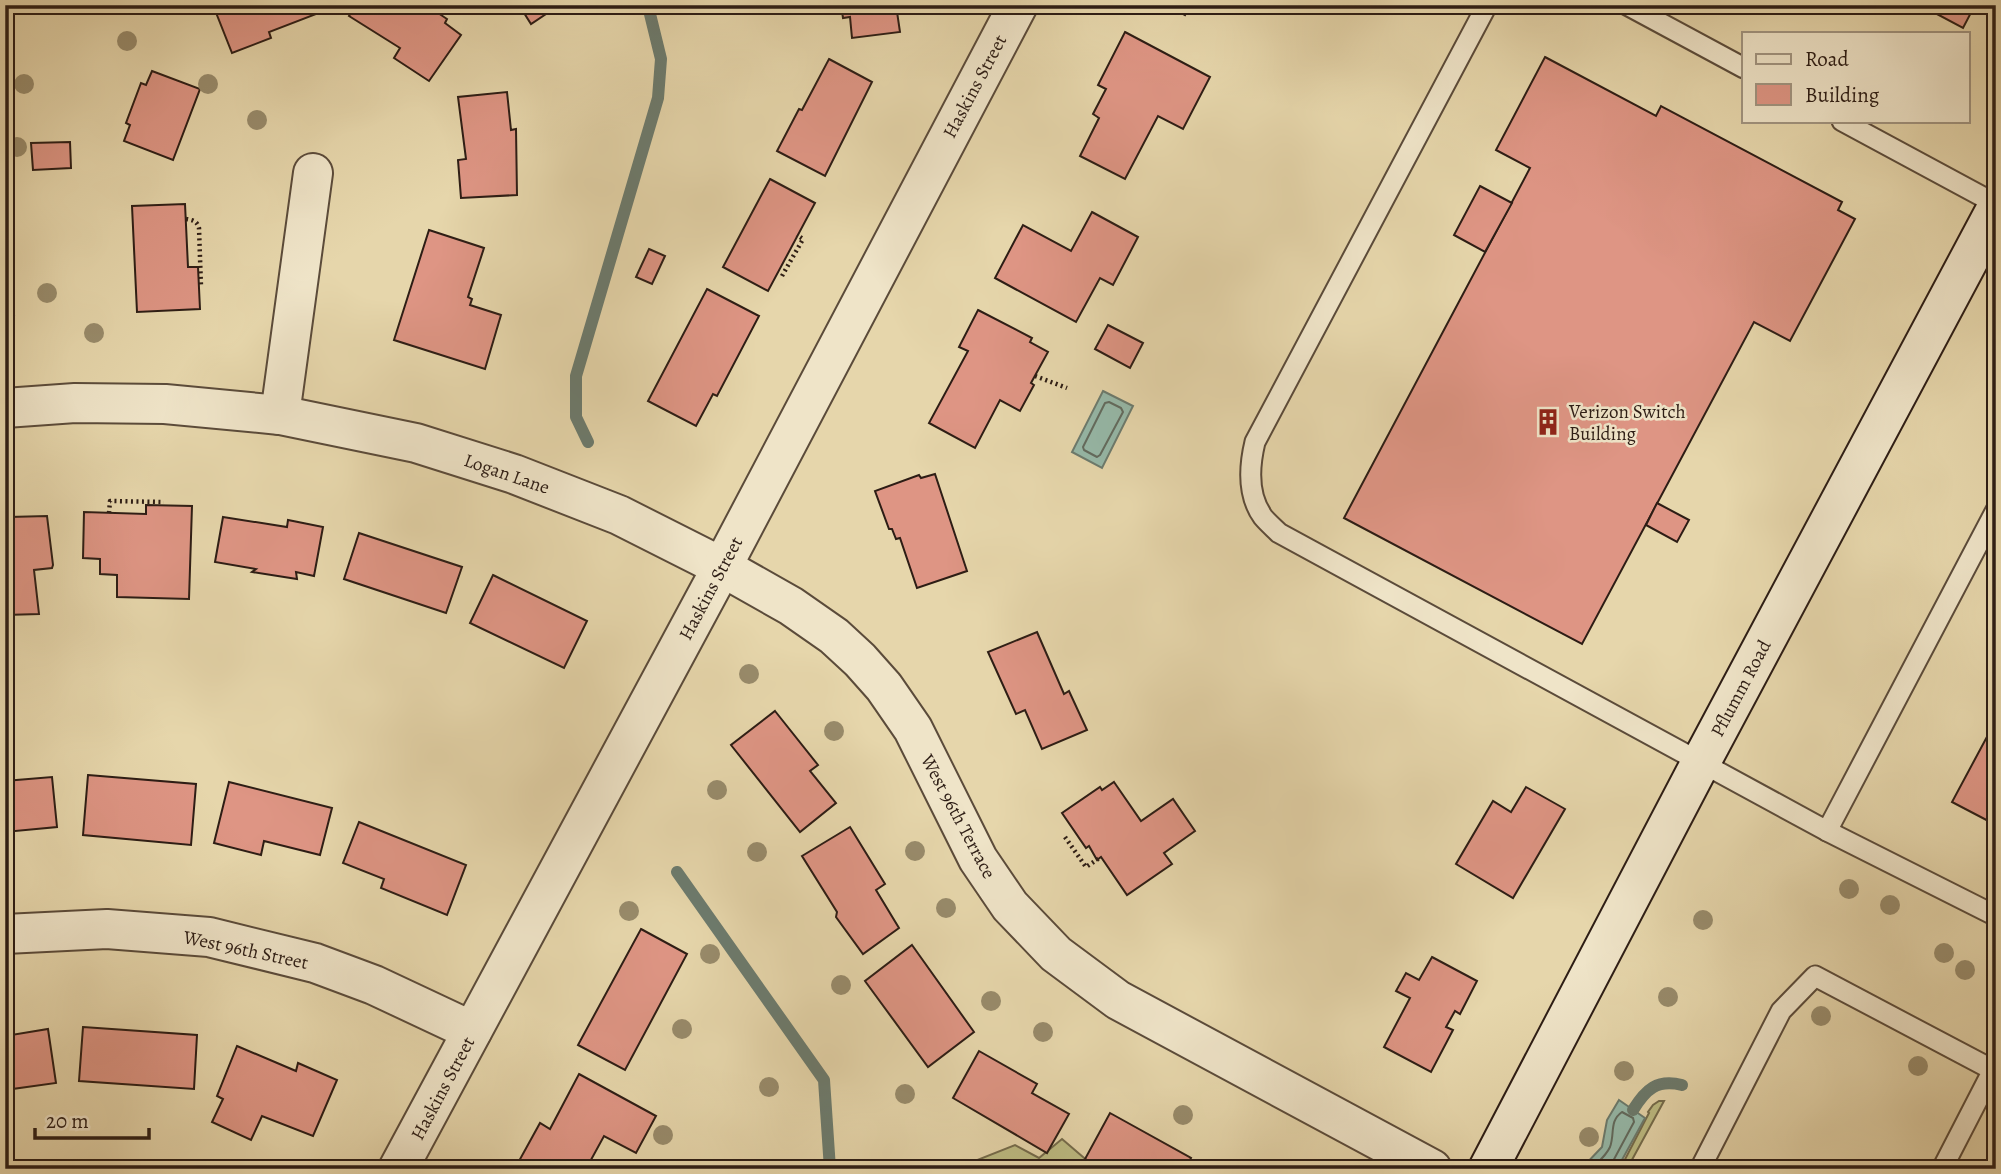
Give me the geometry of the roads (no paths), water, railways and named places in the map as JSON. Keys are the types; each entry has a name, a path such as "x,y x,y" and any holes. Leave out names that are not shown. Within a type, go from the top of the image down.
{"street":[{"name":"Haskins Street","path":"398,1169 722,566 1018,5"},
{"path":"280,415 313,173"},
{"name":"Pflumm Road","path":"1488,1169 1996,206"},
{"name":"Logan Lane","path":"5,408 75,403 160,404 280,415 416,443 514,474 619,515 722,566"},
{"name":"West 96th Terrace","path":"722,566 791,606 834,636 884,687 913,729 978,859 1010,906 1056,954 1118,1000 1432,1169"},
{"name":"West 96th Street","path":"5,934 107,929 209,937 325,967 374,985 472,1031"}],"lane":[{"path":"1487,5 1255,442 1250,480 1253,498 1263,517 1279,533 1827,831 1996,916"},
{"path":"1627,5 1742,67"},
{"path":"1844,122 1996,206"},
{"path":"1827,831 1996,510"},
{"path":"1700,1169 1781,1011 1815,976 1993,1070 1942,1169"}],"water":[{"path":"1103,391 1133,406 1102,468 1072,452"},
{"path":"1619,1100 1645,1118 1617,1169 1581,1169 1602,1147 1607,1120"}],"waterway":[{"path":"588,442 576,417 576,376 658,98 661,59 646,5"},
{"path":"677,872 824,1080 830,1169"},
{"path":"1633,1110 1653,1087 1666,1083 1682,1085"}],"place":[{"name":"Verizon Switch Building","path":"1548,422"}]}
